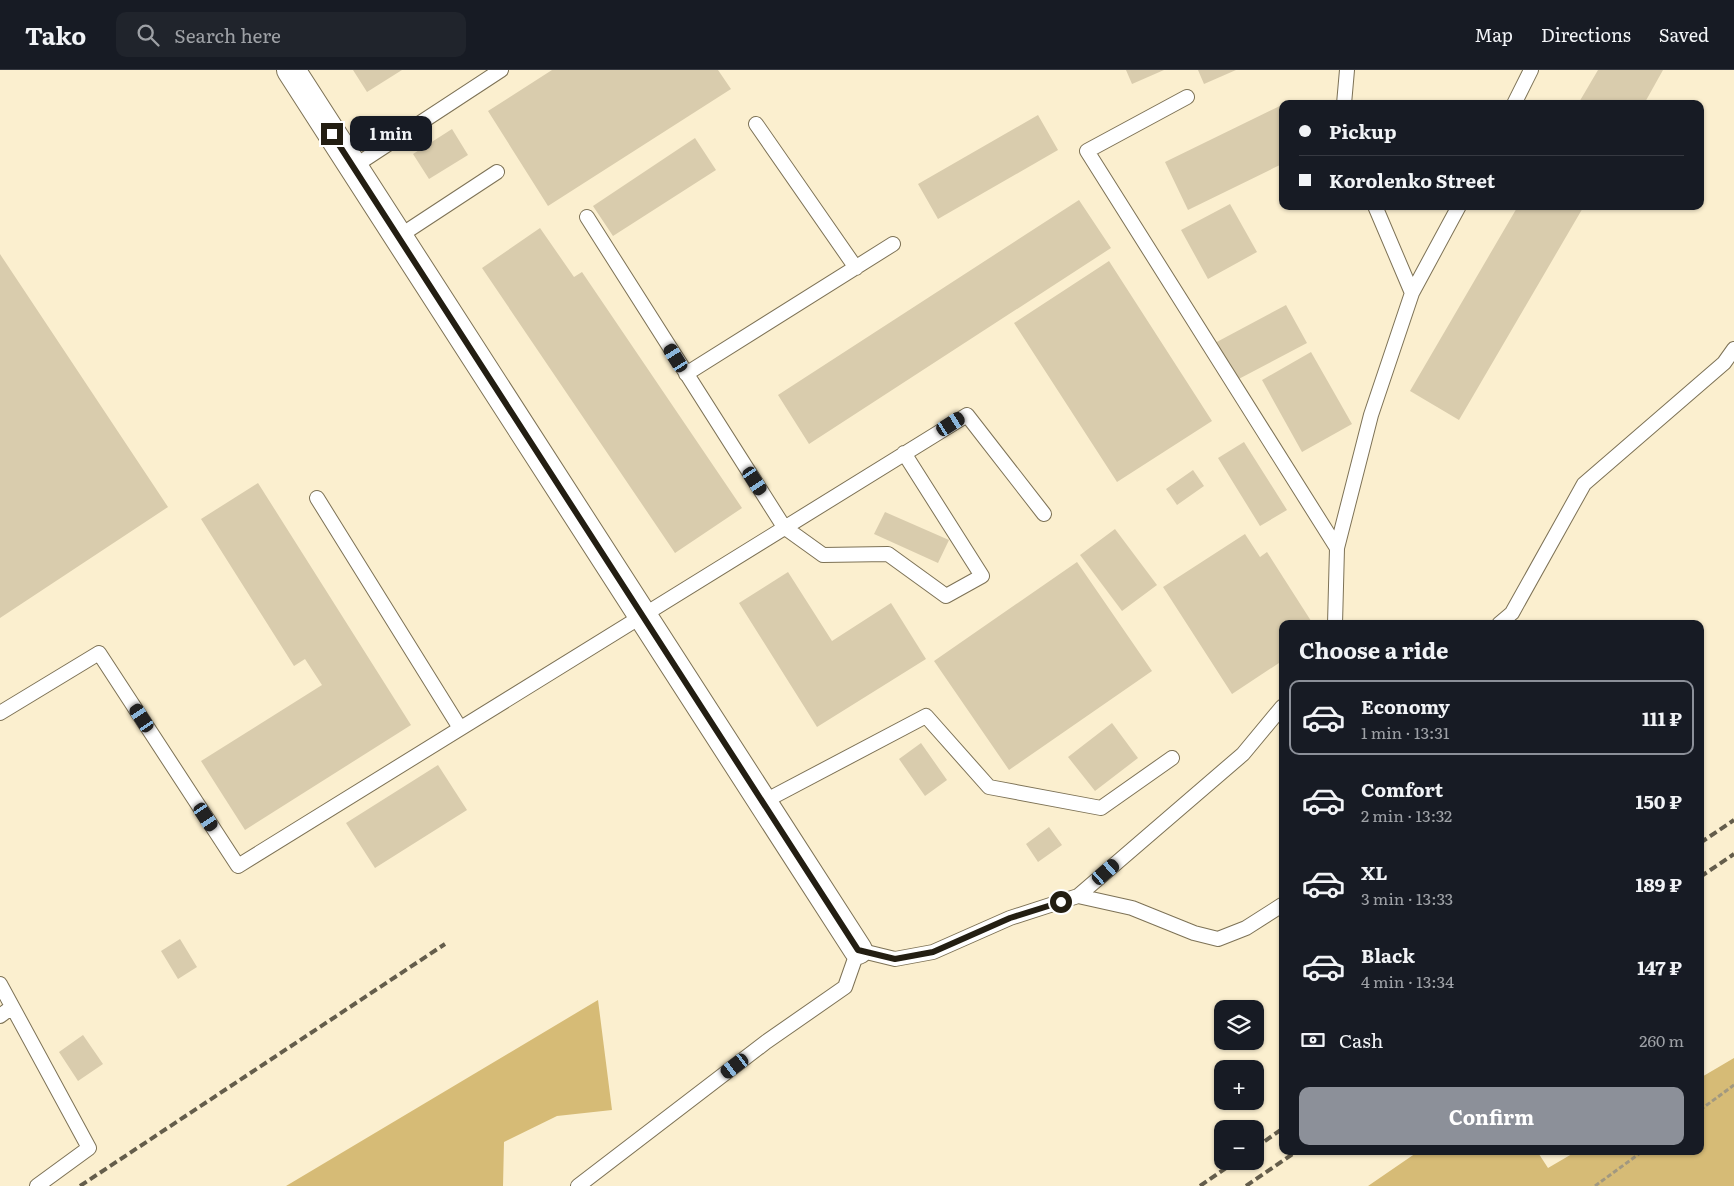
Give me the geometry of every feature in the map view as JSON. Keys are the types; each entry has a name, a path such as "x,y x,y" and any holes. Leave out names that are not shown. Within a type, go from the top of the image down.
{"street":[{"path":"291,70 858,950"}],"lane":[{"path":"353,166 501,70"},
{"path":"1344,100 1347,70"},
{"path":"1516,100 1531,70"},
{"path":"1186,97 1087,151 1337,548"},
{"path":"756,124 856,268"},
{"path":"398,237 497,172"},
{"path":"1377,210 1412,293"},
{"path":"1335,620 1337,548 1372,415 1412,293 1457,210"},
{"path":"587,217 784,527 823,555 888,554 946,596 982,576 904,453"},
{"path":"686,374 892,244"},
{"path":"1504,620 1512,613 1584,484 1724,363 1734,349"},
{"path":"0,713 99,653 238,866 967,415 1044,514"},
{"path":"317,498 460,728"},
{"path":"578,1186 766,1042 845,987 858,950 895,959 933,952 1010,918 1078,896 1243,754 1279,711"},
{"path":"763,802 926,716 989,786 1101,808 1172,758"},
{"path":"1078,896 1132,908 1194,933 1218,939 1246,928 1279,907"},
{"path":"0,984 89,1148 38,1186"},
{"path":"0,1016 12,1007"}],"path":[{"path":"1704,1107 1734,1085"},
{"path":"1595,1186 1638,1155"}],"shaded area":[{"path":"598,1000 612,1110 557,1116 504,1142 503,1186 286,1186"},
{"path":"1734,1058 1734,1186 1368,1186 1413,1155 1540,1155 1548,1168 1570,1155 1704,1155 1704,1076"}],"building":[{"path":"353,70 402,70 367,92"},
{"path":"552,70 718,70 731,89 548,206 488,111"},
{"path":"1126,70 1164,70 1132,84"},
{"path":"1198,70 1236,70 1204,84"},
{"path":"1598,70 1663,70 1646,100 1580,100"},
{"path":"1279,106 1279,165 1188,210 1165,162"},
{"path":"1038,115 1058,150 938,219 918,184"},
{"path":"452,129 468,155 429,179 413,154"},
{"path":"695,138 716,170 613,236 593,206"},
{"path":"1079,200 1111,248 809,444 778,395"},
{"path":"1230,204 1257,252 1208,279 1181,230"},
{"path":"1516,210 1582,210 1459,420 1410,391"},
{"path":"540,228 574,277 582,272 742,508 675,553 482,268"},
{"path":"0,254 168,507 0,618"},
{"path":"1109,261 1212,421 1117,482 1014,323"},
{"path":"1286,305 1307,343 1233,382 1213,344"},
{"path":"1311,352 1352,424 1302,452 1262,380"},
{"path":"1244,442 1287,510 1260,526 1218,458"},
{"path":"1193,470 1204,486 1177,505 1166,489"},
{"path":"258,483 411,725 245,830 201,761 322,685 305,659 294,666 201,519"},
{"path":"885,512 949,540 938,563 874,534"},
{"path":"1115,529 1157,585 1122,611 1080,555"},
{"path":"1245,534 1260,557 1267,552 1310,620 1279,620 1279,663 1232,694 1163,587"},
{"path":"1077,562 1152,671 1009,770 934,661"},
{"path":"788,572 832,641 891,603 926,659 817,727 739,603"},
{"path":"1112,723 1138,758 1095,791 1068,757"},
{"path":"921,743 947,780 925,796 899,759"},
{"path":"438,765 467,810 375,868 346,823"},
{"path":"1049,827 1062,845 1038,862 1026,844"},
{"path":"180,939 197,967 178,979 161,951"},
{"path":"83,1035 103,1064 78,1081 59,1052"}],"railway":[{"path":"1704,840 1734,820"},
{"path":"1704,874 1734,854"},
{"path":"80,1186 445,944"},
{"path":"1264,1142 1279,1131"},
{"path":"1246,1186 1291,1155"},
{"path":"1200,1186 1223,1170"}],"route":[{"path":"332,134 858,950 895,959 933,952 1010,918 1061,902"}]}
